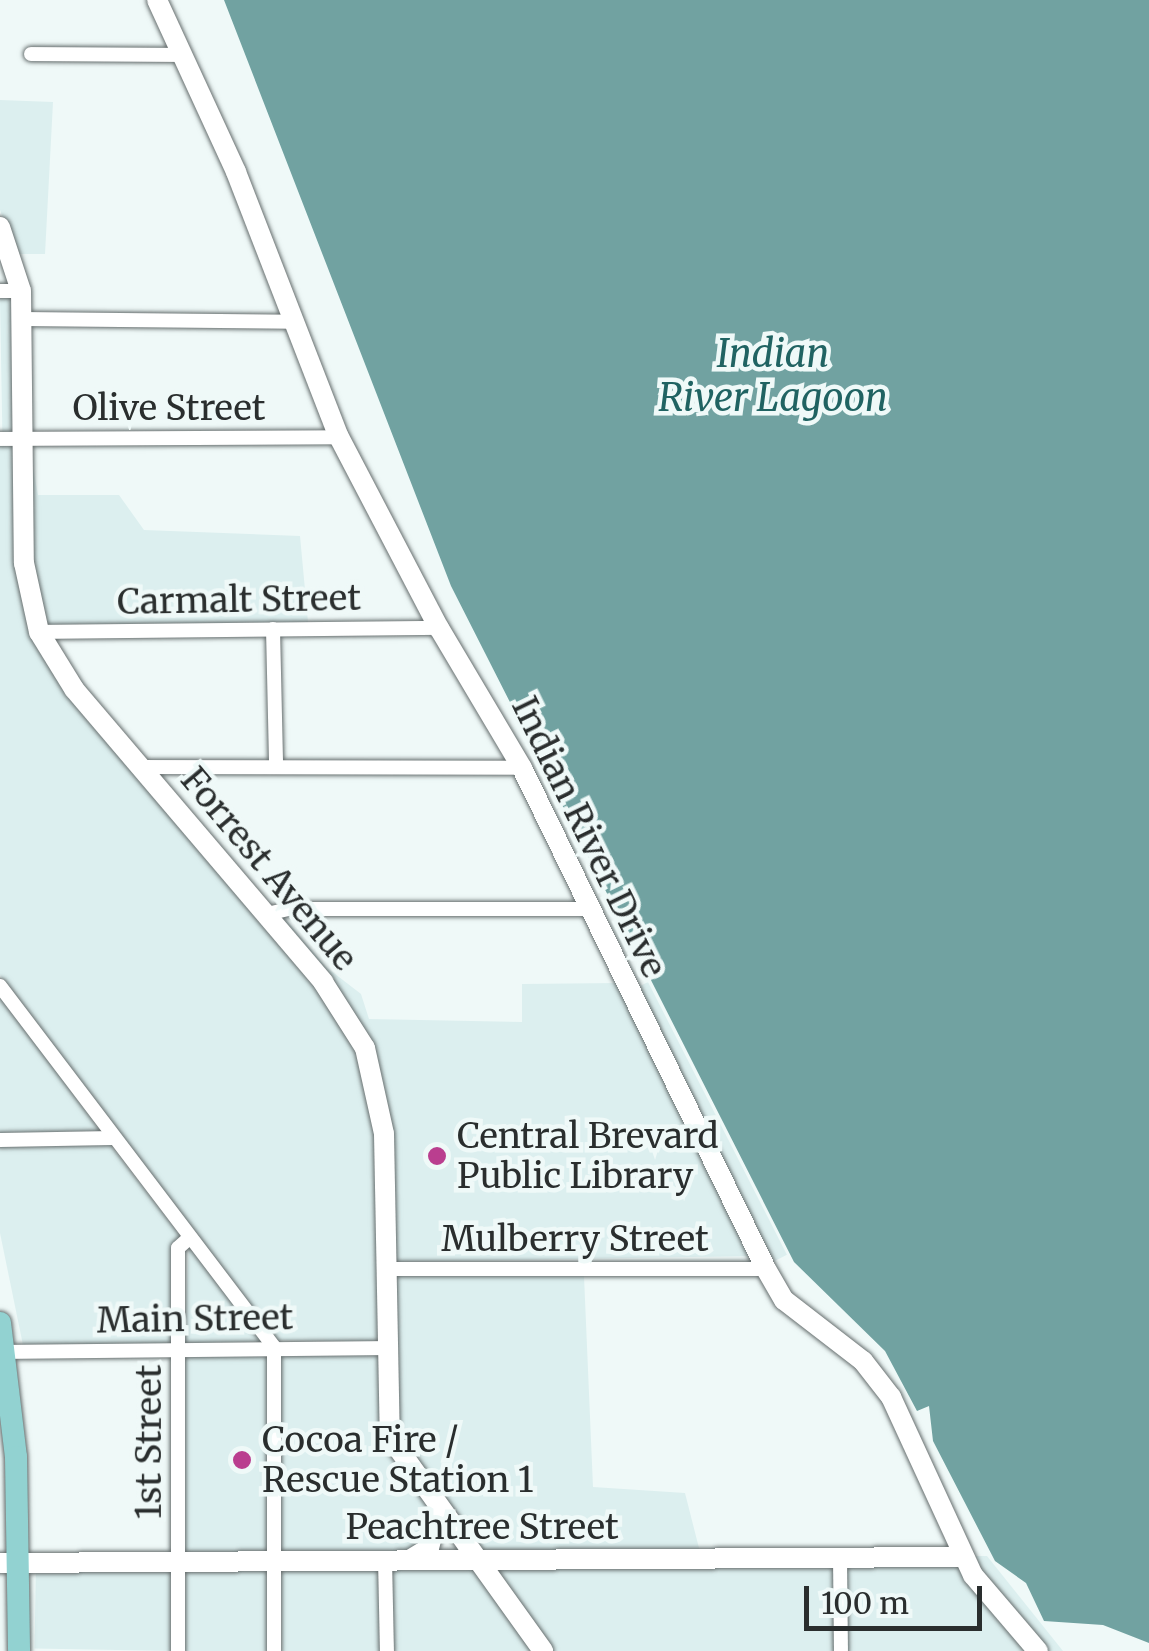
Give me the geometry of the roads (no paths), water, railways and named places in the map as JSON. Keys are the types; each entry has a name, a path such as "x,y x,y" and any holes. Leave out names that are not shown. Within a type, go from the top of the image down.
{"main road":[{"path":"0,1322 5,1352 9,1563 18,1651"}],"street":[{"name":"Indian River Drive","path":"157,0 236,172 339,437 439,628 522,768 766,1269 784,1300 863,1362 891,1397 964,1557 988,1596 1038,1651"},
{"path":"31,54 181,54"},
{"name":"Forrest Avenue","path":"0,227 10,291 22,319 24,563 39,632 74,689 345,1010 366,1048 384,1134 385,1348 390,1438 543,1651"},
{"path":"22,319 292,322"},
{"name":"Olive Street","path":"0,439 339,437"},
{"name":"Carmalt Street","path":"39,632 439,628"},
{"path":"273,629 276,766"},
{"path":"140,767 522,768"},
{"path":"266,914 288,909 588,909"},
{"path":"0,986 274,1347 274,1651"},
{"path":"0,1140 113,1138"},
{"name":"1st Street","path":"178,1651 178,1248 190,1238"},
{"name":"Mulberry Street","path":"384,1269 766,1269"},
{"name":"Main Street","path":"5,1352 385,1348"},
{"path":"411,1560 429,1548 440,1509"},
{"name":"Peachtree Street","path":"9,1563 964,1557"},
{"path":"840,1558 841,1651"},
{"path":"385,1559 387,1651"}],"water":[{"name":"Indian River Lagoon","path":"224,0 1149,0 1149,1643 1103,1625 1044,1621 1026,1583 995,1561 933,1441 929,1406 917,1411 885,1351 794,1262 451,586"}],"place":[{"name":"Central Brevard Public Library","path":"437,1156"},
{"name":"Cocoa Fire / Rescue Station 1","path":"242,1460"}]}
